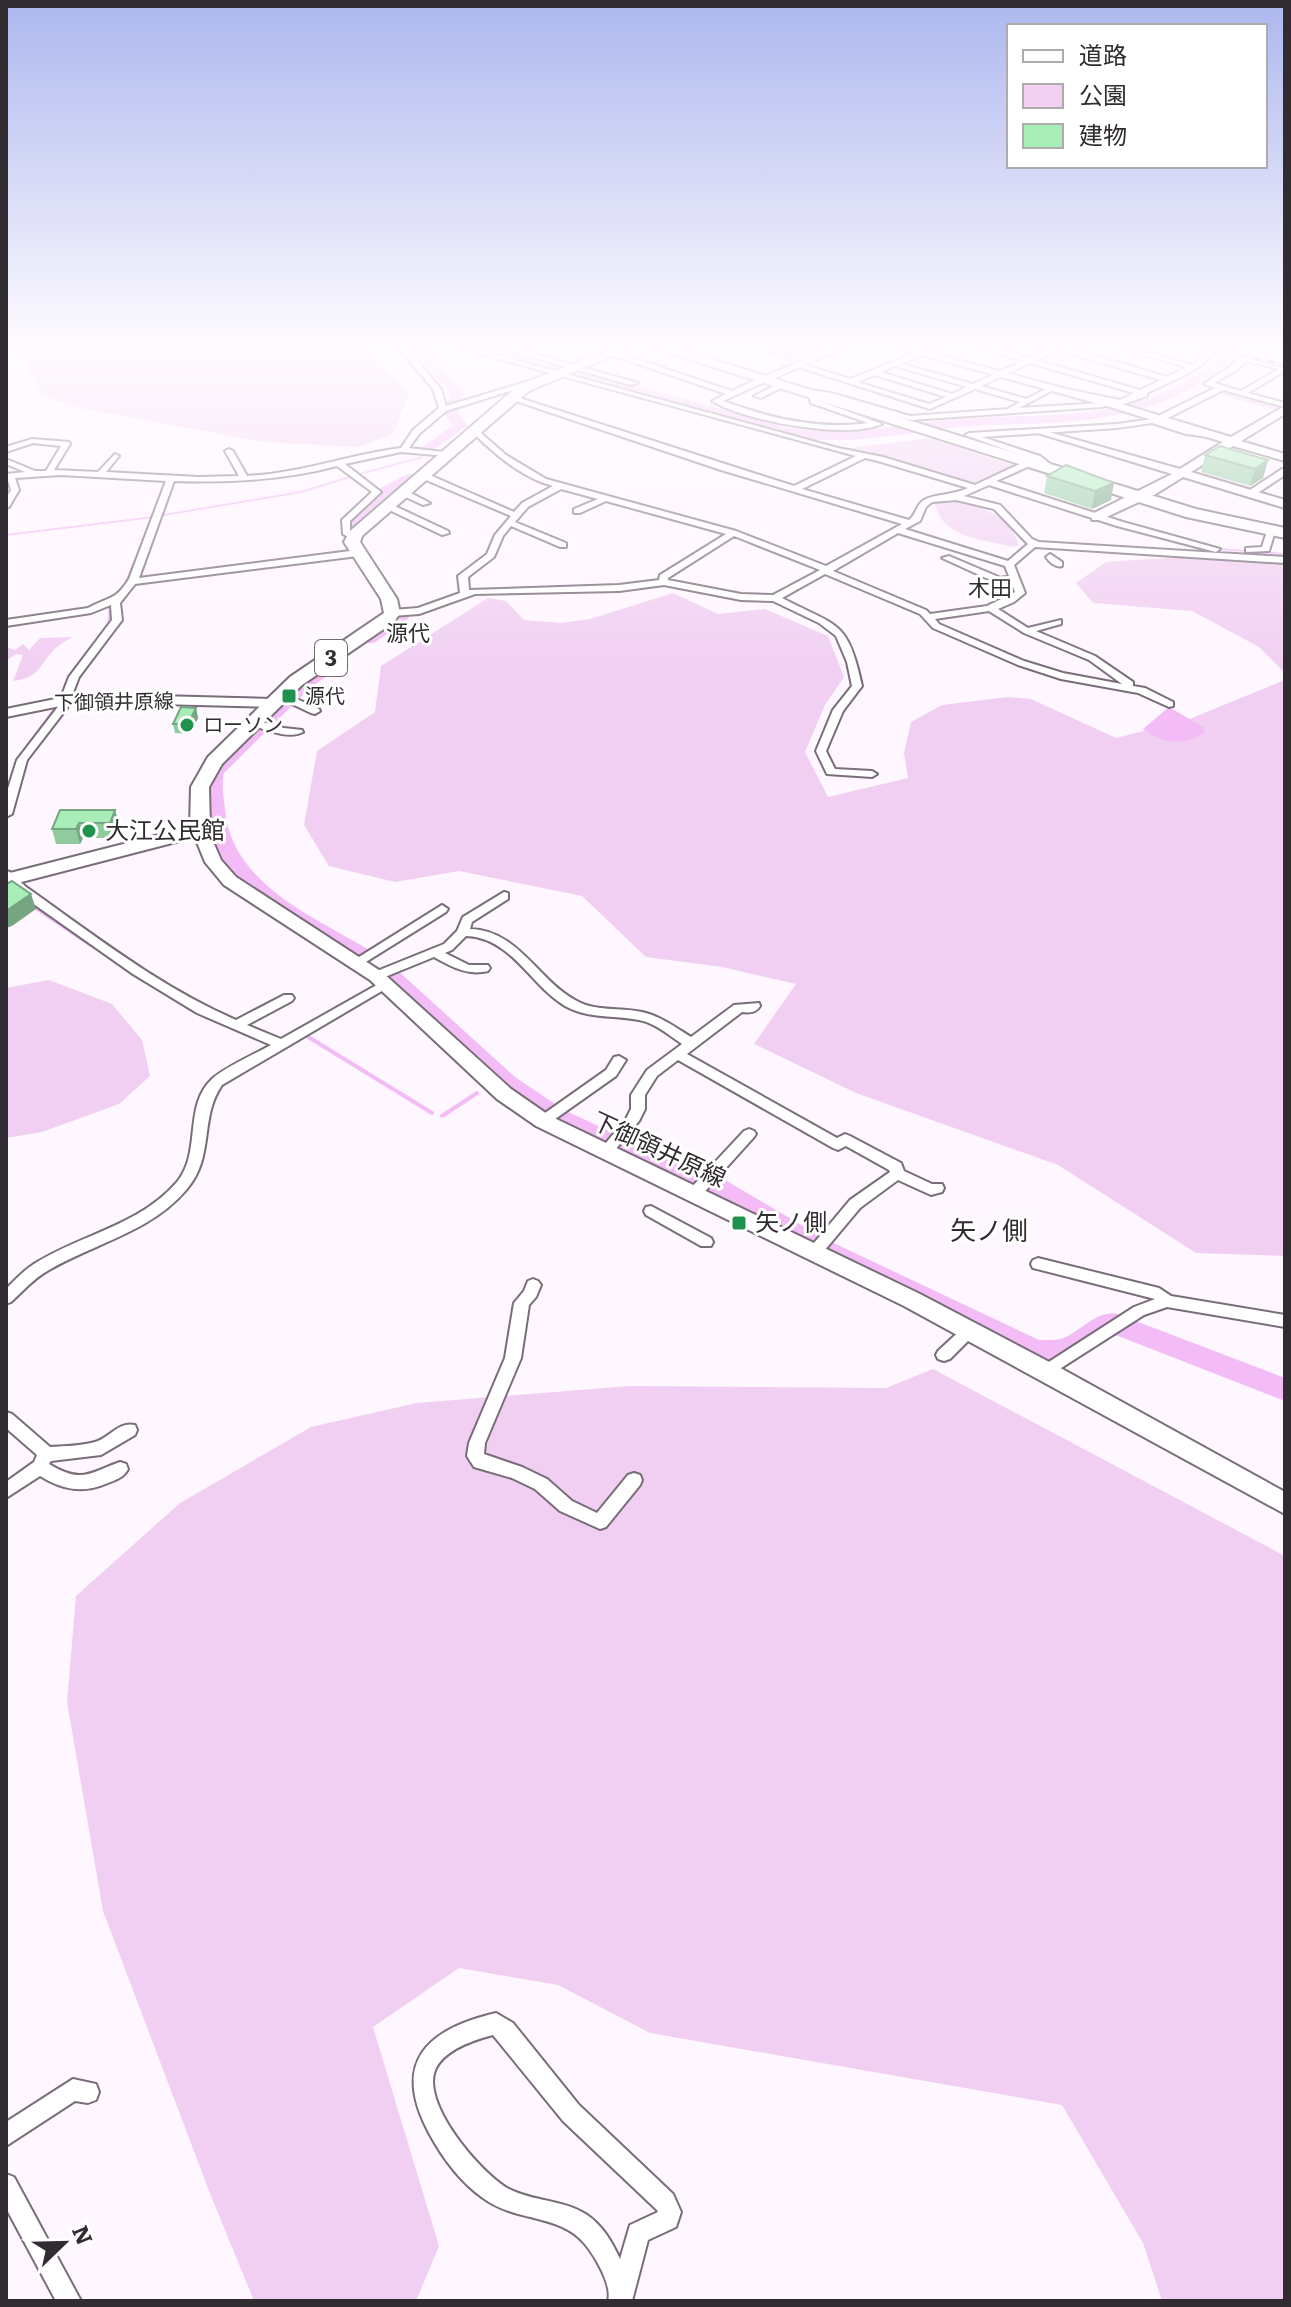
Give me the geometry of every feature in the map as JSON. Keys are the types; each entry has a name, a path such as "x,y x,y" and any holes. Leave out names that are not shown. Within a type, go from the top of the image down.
{"highway":[{"path":"999,454 1219,520 1278,532"}],"main road":[{"path":"392,613 389,599 358,553 352,542 353,536 422,475 431,454"},
{"name":"3","path":"200,830 198,801 204,776 214,761 260,724 283,699 392,613"},
{"path":"7,878 200,830"}],"street":[{"path":"49,472 60,454"},
{"path":"231,454 244,477"},
{"path":"6,505 15,490 8,476 31,471 171,479 244,477 295,473 383,454"},
{"path":"501,454 543,481 733,533 828,571 929,617 936,626 1033,668 1148,692 1169,704"},
{"path":"687,454 909,523"},
{"path":"855,454 977,488"},
{"path":"1024,454 1037,458 1051,469"},
{"path":"1116,454 1285,504"},
{"path":"1096,517 1141,497 1212,454"},
{"path":"101,473 115,456"},
{"path":"795,489 863,456"},
{"path":"6,461 31,471"},
{"path":"337,462 377,492 346,520 346,532 353,536"},
{"path":"775,598 917,519 922,506 930,500 956,497 1029,463"},
{"path":"283,466 295,473"},
{"path":"1250,494 1285,471"},
{"path":"422,475 563,545"},
{"path":"6,623 91,610 112,602 131,582 171,479"},
{"path":"990,482 1096,517 1217,549 1259,551 1266,549 1278,532"},
{"path":"465,593 463,576 491,555 499,535 525,505 560,486"},
{"path":"402,492 426,503"},
{"path":"956,497 997,507 1029,548 1054,560"},
{"path":"577,511 606,498"},
{"path":"386,505 445,533"},
{"path":"898,530 1009,564 1015,577 1020,593 990,608 929,617"},
{"path":"664,582 663,577 733,533"},
{"path":"1185,542 1193,555"},
{"path":"1009,564 1029,548 1285,560"},
{"path":"131,582 358,553"},
{"path":"946,558 1000,581 1015,577"},
{"path":"392,613 419,611 465,593 619,588 664,582 741,597 775,598 822,620 845,637 857,686 838,710 821,751 831,772 872,774"},
{"path":"6,814 22,760 66,700 74,677 117,620 112,602"},
{"path":"990,608 1027,631 1092,658 1133,689"},
{"path":"1027,631 1058,622"},
{"path":"283,699 315,711"},
{"name":"下御領井原線","path":"6,713 66,700 283,699"},
{"path":"260,724 298,732"},
{"name":"下御領井原線","path":"200,830 213,862 230,881 357,962 495,1086 549,1116 605,1153 970,1330 1285,1504"},
{"path":"7,878 137,971 202,1010 280,1044"},
{"path":"6,1298 41,1267 122,1232 148,1216 182,1187 192,1174 201,1152 203,1105 209,1091 226,1076 381,981 404,958 436,953 448,947 463,932 467,920 504,896"},
{"path":"357,962 442,909"},
{"path":"463,932 475,931 497,938 553,990 582,1008 645,1017 690,1043"},
{"path":"436,953 465,967 484,968"},
{"path":"235,1026 288,998"},
{"path":"605,1153 632,1121 638,1109 638,1095 652,1073 739,1008 754,1006"},
{"path":"677,1054 838,1145 845,1139 896,1167 897,1174"},
{"path":"549,1116 611,1073 619,1060"},
{"path":"694,1194 749,1134"},
{"path":"897,1174 931,1190 937,1188"},
{"path":"814,1253 855,1204 897,1174"},
{"path":"651,1211 706,1242"},
{"path":"1038,1264 1141,1289 1160,1303 1285,1321"},
{"path":"533,1285 531,1293 522,1303 513,1358 477,1443 475,1456 480,1462 516,1472 541,1484 566,1506 600,1522 634,1480"},
{"path":"1047,1371 1118,1325 1160,1303"},
{"path":"944,1355 970,1330"},
{"path":"6,1419 43,1449 42,1461 61,1481 81,1485 101,1480 120,1469"},
{"path":"6,1491 42,1461 101,1448 129,1430"},
{"path":"496,2024 571,2113 665,2202 670,2212 668,2219 638,2233 620,2296 600,2245 582,2225 557,2212 524,2209 492,2192 465,2168 450,2148 427,2102 424,2069 432,2055 464,2035 496,2024"},
{"path":"6,2135 73,2090 88,2092"},
{"path":"6,2185 69,2301"}],"green space":[{"path":"857,454 978,454 1015,466 983,482 961,482"},
{"path":"949,501 991,512 1008,525 1019,545 1013,547 989,542 955,531 939,515 935,503"},
{"path":"1195,556 1285,562 1285,673 1259,647 1192,611 1093,603 1076,583 1106,562"},
{"path":"673,593 718,614 765,609 828,636 844,677 825,705 805,752 828,797 908,778 904,753 911,722 942,705 1008,697 1031,699 1116,738 1187,720 1285,680 1285,1256 1196,1253 1058,1165 856,1093 754,1044 796,984 722,967 646,957 582,896 459,871 395,882 329,866 304,825 317,751 375,712 381,666 488,598 506,601 524,620 561,623 590,619"},
{"path":"72,637 55,649 35,673 13,681 23,655 16,654 6,661 6,647 15,650 23,644 29,650 40,638"},
{"path":"49,980 112,1004 142,1040 150,1076 119,1104 42,1132 6,1138 6,988"},
{"path":"933,1369 1285,1556 1285,2301 1162,2301 1143,2243 1062,2105 650,2033 558,1985 459,1968 373,2027 439,2246 416,2301 254,2301 103,1911 67,1702 76,1596 180,1503 311,1427 417,1403 630,1386 886,1388"}],"shaded area":[{"path":"1169,707 1205,731 1191,739 1174,741 1157,737 1143,729"}],"building":[{"path":"1246,454 1268,460 1255,469 1205,455"},
{"path":"1066,465 1114,483 1095,491 1047,476"},
{"path":"181,707 196,708 188,724 173,724"},
{"path":"60,810 115,810 110,823 79,823 76,829 52,829"},
{"path":"12,881 31,894 6,911 6,884"}],"waterway":[{"path":"360,474 422,457"},
{"path":"503,461 537,482 553,487"},
{"path":"16,473 22,471 19,468"},
{"path":"164,515 301,492 353,476"},
{"path":"350,531 348,522 382,493 408,478"},
{"path":"1018,494 1180,544"},
{"path":"6,535 154,517"},
{"path":"128,578 143,541"},
{"path":"1195,547 1285,554"},
{"path":"124,588 129,576"},
{"path":"109,626 110,603"},
{"path":"368,639 402,616"},
{"path":"76,668 84,658"},
{"path":"331,665 304,684 216,771 213,778 215,812 222,845 245,877 283,907 362,955"},
{"path":"19,758 57,706"},
{"path":"6,794 14,770"},
{"path":"32,905 91,945"},
{"path":"388,974 507,1083 556,1116 609,1142"},
{"path":"305,1035 432,1113"},
{"path":"255,1038 271,1045"},
{"path":"442,1116 477,1093"},
{"path":"618,1146 672,1170 701,1177"},
{"path":"710,1182 814,1242"},
{"path":"825,1248 1036,1351 1067,1350 1111,1322 1285,1390"}],"place":[{"name":"源代","path":"289,696"},
{"name":"ローソン","path":"187,725"},
{"name":"大江公民館","path":"89,831"},
{"name":"矢ノ側","path":"739,1223"}],"district":[{"name":"木田","path":"990,588"},
{"name":"源代","path":"408,633"},
{"name":"矢ノ側","path":"989,1231"}]}
